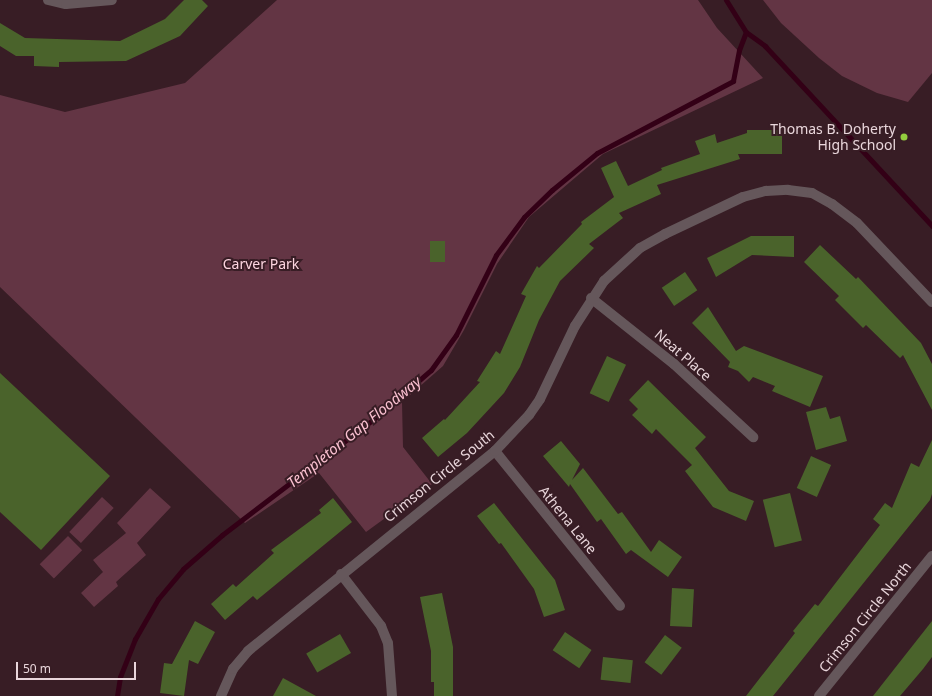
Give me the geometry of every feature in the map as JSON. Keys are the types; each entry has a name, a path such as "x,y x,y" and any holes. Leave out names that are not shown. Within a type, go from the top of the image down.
{"street":[{"path":"48,0 80,4 112,0"},
{"name":"Crimson Circle South","path":"221,696 234,669 248,651 341,574 495,451 529,415 540,400 591,298 604,281 640,248 665,234 743,197 773,190 812,193 832,204 857,223 932,302"},
{"name":"Neat Place","path":"591,298 674,364 753,437"},
{"name":"Athena Lane","path":"495,451 620,606"},
{"name":"Crimson Circle North","path":"819,696 932,556"},
{"path":"341,574 380,626 388,643 392,696"}],"green space":[{"name":"Carver Park","path":"277,0 698,0 717,28 763,78 603,154 529,217 497,264 464,330 443,366 402,402 403,447 432,484 366,532 319,473 245,523 0,287 0,95 65,112 185,83"},
{"name":"Thomas B. Doherty High School","path":"763,0 932,0 932,73 908,102 877,93 842,76 819,58 781,23"},
{"path":"150,488 171,507 137,543 146,555 116,582 118,586 94,607 81,593 103,572 93,560 126,533 117,523"},
{"path":"102,497 114,508 81,543 69,532"},
{"path":"68,536 82,550 54,578 40,564"}],"building":[{"path":"184,0 202,0 208,6 180,36 126,61 59,62 59,67 34,66 34,56 16,56 0,46 0,23 25,38 120,41 165,19"},
{"path":"747,130 782,130 782,154 738,154 740,159 657,185 661,194 619,213 623,218 589,244 594,248 560,281 539,320 520,367 504,393 467,433 438,457 422,438 444,419 445,420 480,382 477,381 496,351 500,354 526,296 521,294 537,266 539,268 582,224 581,222 614,197 601,168 616,161 628,186 662,170 661,168 700,154 695,141 715,134 717,143 747,133"},
{"path":"751,236 794,236 794,257 752,255 716,277 707,258"},
{"path":"430,241 445,241 445,262 430,262"},
{"path":"820,245 856,279 858,277 921,343 932,364 932,410 903,355 900,358 866,325 863,328 835,300 839,296 804,262"},
{"path":"685,272 697,290 674,306 662,288"},
{"path":"708,307 736,351 744,346 823,376 810,407 772,391 775,386 753,377 749,382 738,371 728,367 730,362 692,323"},
{"path":"607,356 626,365 609,402 590,393"},
{"path":"0,373 110,476 41,550 0,512"},
{"path":"648,380 706,437 695,448 729,491 754,501 746,521 713,507 685,471 692,465 656,429 652,434 632,415 638,409 629,400"},
{"path":"826,407 830,419 840,416 847,441 816,450 806,412"},
{"path":"932,440 932,494 930,500 773,696 746,696 795,633 793,631 815,604 818,606 880,525 873,519 885,503 892,508 911,463 919,467"},
{"path":"561,441 580,464 572,480 583,468 618,514 622,512 651,552 659,540 682,557 668,577 631,550 626,554 601,519 597,522 570,484 569,487 543,456"},
{"path":"811,456 831,465 817,497 797,488"},
{"path":"790,493 802,541 775,547 763,500"},
{"path":"333,498 352,522 257,600 253,596 225,620 211,604 233,584 236,587 274,553 271,550 321,513 319,510"},
{"path":"494,503 555,580 565,610 544,617 534,589 501,543 499,544 477,516"},
{"path":"672,588 694,589 692,627 670,626"},
{"path":"442,593 453,647 453,696 434,696 434,682 431,682 431,651 420,597"},
{"path":"195,621 215,632 198,664 189,660 184,696 160,693 164,663 172,664"},
{"path":"932,621 932,657 923,669 900,696 873,696"},
{"path":"565,632 592,650 579,668 553,650"},
{"path":"340,634 351,653 317,673 306,654"},
{"path":"665,635 682,648 661,675 645,662"},
{"path":"603,657 633,660 630,683 601,680"},
{"path":"283,678 316,696 273,696"}],"waterway":[{"name":"Templeton Gap Floodway","path":"726,0 746,32 765,46 932,226"},
{"name":"Templeton Gap Floodway","path":"117,696 120,677 135,639 158,599 183,569 222,535 380,414 431,370 456,335 496,255 524,217 552,190 597,153 733,81 739,50 746,32"}],"place":[{"name":"Thomas B. Doherty High School","path":"904,137"}]}
